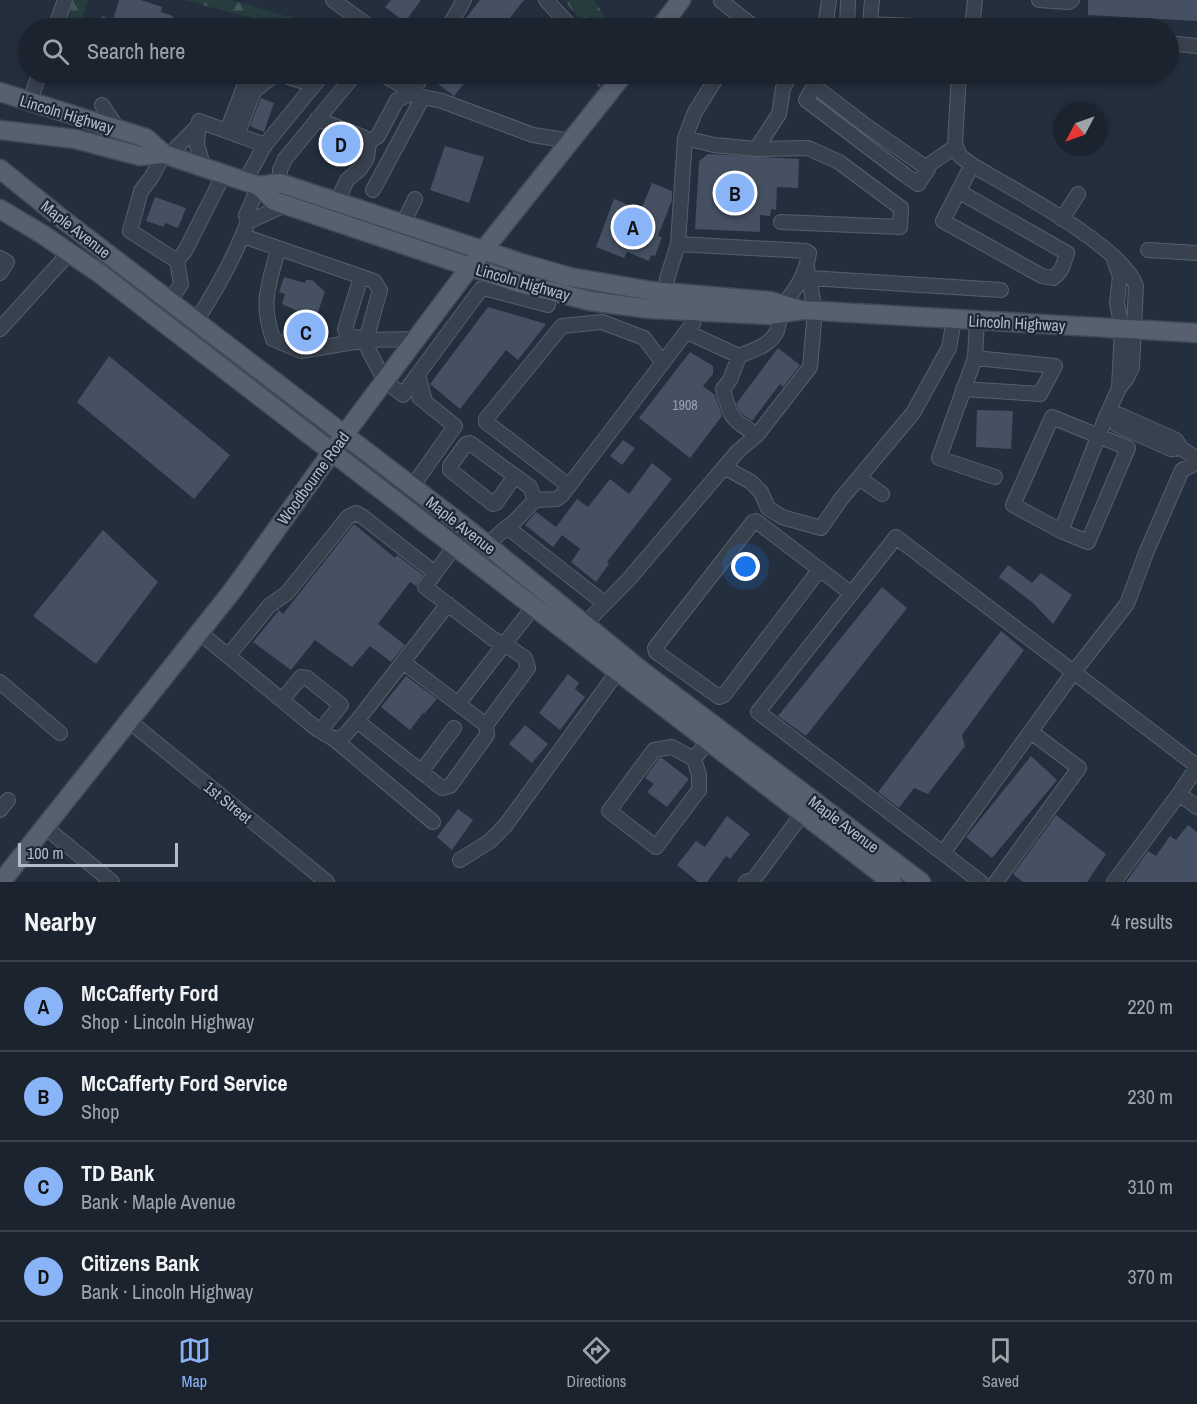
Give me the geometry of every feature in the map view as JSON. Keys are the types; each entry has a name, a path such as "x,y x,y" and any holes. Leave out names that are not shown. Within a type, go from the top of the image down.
{"main road":[{"path":"672,18 681,2"},
{"name":"Woodbourne Road","path":"1,882 232,590 419,334 615,84"},
{"name":"Lincoln Highway","path":"0,92 146,138 166,155"},
{"name":"Lincoln Highway","path":"0,130 75,139 140,156 166,155 252,183 274,201 470,267 510,287 549,291 601,303 695,312 769,315 782,309 1197,333"},
{"name":"Maple Avenue","path":"0,169 487,545 691,708 921,882"},
{"name":"Lincoln Highway","path":"252,183 280,176 337,202 570,277 666,292 770,301 782,309"},
{"name":"Maple Avenue","path":"0,209 70,252 892,882"},
{"path":"70,252 89,251 112,257"}],"street":[{"path":"59,18 65,0"},
{"path":"333,0 357,18"},
{"path":"454,18 464,0"},
{"path":"546,0 563,18"},
{"path":"827,18 829,0"},
{"path":"848,18 849,0"},
{"path":"870,18 872,0"},
{"path":"973,18 975,0"},
{"path":"1039,0 1068,2 1072,0"},
{"path":"721,1 742,18"},
{"path":"1179,44 1197,45"},
{"path":"30,102 36,84"},
{"path":"232,133 246,84"},
{"path":"232,133 256,84"},
{"path":"254,90 263,84"},
{"path":"196,321 222,282 243,236 248,222 246,215 252,183 265,146 314,85 311,84"},
{"path":"280,176 285,159 347,84"},
{"path":"399,84 418,95 442,101 533,135 571,141"},
{"path":"373,190 418,95 420,84"},
{"path":"608,84 612,88"},
{"path":"666,292 666,279 678,243 685,138 696,112 712,84"},
{"path":"756,149 779,114 785,84"},
{"path":"959,84 956,146 960,156 1086,235 1130,272 1136,286 1128,329 1132,367 1119,388 1110,418 1099,435 1061,531"},
{"path":"928,169 814,86 806,100 918,184 928,169 930,164 956,146"},
{"path":"369,141 378,136 397,100 418,95"},
{"path":"102,105 118,129"},
{"path":"317,119 369,141"},
{"path":"204,168 197,145 199,121 265,146"},
{"path":"170,301 181,284 177,261 130,231 141,191 166,155 197,128"},
{"path":"685,138 714,145 756,149 808,148 839,162 901,208 900,227 781,222"},
{"path":"337,202 347,180 360,170 367,158 369,141"},
{"path":"972,165 943,221 1042,276 1053,278 1062,269 1067,253 1086,235"},
{"path":"177,261 185,251 224,174"},
{"path":"958,191 1067,253"},
{"path":"1062,219 1078,194"},
{"path":"403,224 415,199"},
{"path":"248,222 285,205"},
{"path":"243,236 374,281 380,290 366,340 369,351 385,381 403,395 481,289 510,287 548,305"},
{"path":"585,624 629,579 738,451 757,435 810,367 809,253 678,243"},
{"path":"278,249 265,300 267,322 273,339 301,351 419,334 441,343"},
{"path":"1148,250 1197,253"},
{"path":"0,329 70,252"},
{"path":"0,258 7,262 0,273"},
{"path":"808,272 1001,290"},
{"path":"757,435 736,421 729,413 723,389 730,380 739,356 756,349 777,332 782,309 808,272"},
{"path":"361,277 345,329 347,335 366,340"},
{"path":"487,545 535,500 557,499 569,486 687,332 693,323 695,312"},
{"path":"724,467 751,482 762,492 768,508 782,517 821,528 913,413 949,348 954,319"},
{"path":"977,321 975,358 939,458 995,477"},
{"path":"569,486 486,422 486,419 562,326 602,322 644,338 663,363"},
{"path":"687,332 739,356"},
{"path":"963,389 1040,394 1054,366 975,358"},
{"path":"418,374 425,402"},
{"path":"408,388 455,426 412,487"},
{"path":"943,853 1073,673 1127,604 1182,470 1197,461 1181,448 1176,440 1120,415 1110,418"},
{"path":"1052,417 1128,447 1088,542 1061,531 1013,505 1052,417"},
{"path":"447,438 463,448"},
{"path":"515,477 493,504 450,470 450,466 463,448 470,443 530,487 535,500"},
{"path":"859,478 882,494"},
{"path":"228,656 269,606 287,593 348,517 356,513 435,573"},
{"path":"820,569 724,695 719,697 656,652 655,648 756,521 820,569 852,594"},
{"path":"507,527 604,603"},
{"path":"981,882 758,712 897,537 1197,766 1114,882"},
{"path":"357,721 442,788 450,786 487,735 486,725 528,668 525,658 493,639 425,587 455,546"},
{"path":"334,739 344,737 448,604"},
{"path":"458,704 534,606"},
{"path":"199,632 334,739 433,822"},
{"path":"403,662 486,725"},
{"path":"460,860 490,841 505,826 618,671"},
{"path":"282,700 301,677 307,678 341,705 320,730"},
{"path":"0,682 60,733"},
{"name":"1st Street","path":"129,721 327,882"},
{"path":"421,772 454,728"},
{"path":"996,882 1079,768 1030,732"},
{"path":"694,759 709,740"},
{"path":"672,747 694,759 699,775 699,790 656,848 609,811 654,750 672,747"},
{"path":"1179,794 1197,807"},
{"path":"751,881 803,813"},
{"path":"45,827 112,882"}],"green space":[{"path":"73,0 88,0 82,18 68,18"},
{"path":"184,0 231,0 293,18 252,18"},
{"path":"564,0 594,0 605,18 579,18"}],"building":[{"path":"119,0 141,0 162,7 161,12 173,16 172,18 114,18"},
{"path":"391,0 421,0 408,18 400,18 385,7"},
{"path":"480,0 524,0 510,18 466,18"},
{"path":"1088,0 1197,0 1197,21 1179,20 1179,18 1088,15"},
{"path":"438,84 464,84 454,96"},
{"path":"261,98 274,103 264,132 250,126"},
{"path":"326,132 359,146 355,159 321,148"},
{"path":"445,146 484,157 469,203 430,190"},
{"path":"708,154 799,159 798,188 777,187 776,210 771,209 770,216 760,215 760,232 695,229 699,161"},
{"path":"652,183 672,191 672,200 658,236 662,237 655,256 651,255 649,261 627,252 624,258 596,247 614,199 641,210"},
{"path":"155,197 186,208 178,228 165,223 164,227 146,221"},
{"path":"284,277 305,283 306,280 312,280 325,292 310,340 302,342 295,339 304,314 282,304 285,294 279,292"},
{"path":"488,307 546,324 518,360 506,350 460,409 430,384"},
{"path":"778,348 800,365 783,387 780,384 752,421 740,412 736,404"},
{"path":"690,352 713,366 713,374 703,386 715,395 722,416 690,458 639,418"},
{"path":"109,356 230,455 194,499 77,402"},
{"path":"977,410 1013,411 1011,449 976,447"},
{"path":"623,440 635,448 622,465 610,456"},
{"path":"652,463 672,479 607,562 609,564 596,582 571,562 580,549 562,535 553,547 525,525 536,512 556,527 577,499 588,507 610,479 629,494"},
{"path":"354,524 395,558 397,555 423,575 416,586 410,582 378,624 405,645 391,662 370,646 352,667 315,640 291,670 253,642 279,610 283,614"},
{"path":"103,530 158,582 96,664 33,616"},
{"path":"1008,565 1032,583 1041,573 1072,595 1053,624 1033,603 999,577"},
{"path":"882,587 907,608 806,736 778,716"},
{"path":"1001,631 1024,650 962,735 965,746 928,794 914,788 899,808 878,792"},
{"path":"568,674 579,683 575,689 585,697 560,730 539,713"},
{"path":"406,676 437,699 410,730 381,707"},
{"path":"525,725 548,744 532,763 509,744"},
{"path":"1031,756 1057,780 992,858 966,837"},
{"path":"659,758 689,779 667,807 647,792 654,784 645,778"},
{"path":"458,809 473,820 452,850 437,837"},
{"path":"1056,815 1106,854 1087,882 1023,882 1013,874"},
{"path":"727,816 750,834 730,859 726,856 707,882 698,882 677,865 696,841 705,847"},
{"path":"1188,825 1197,832 1197,882 1126,882 1148,851 1156,856 1170,836 1176,840"}],"place":[{"name":"Citizens Bank","path":"341,144"},
{"name":"McCafferty Ford Service","path":"735,193"},
{"name":"McCafferty Ford","path":"633,227"},
{"name":"TD Bank","path":"306,332"}]}
